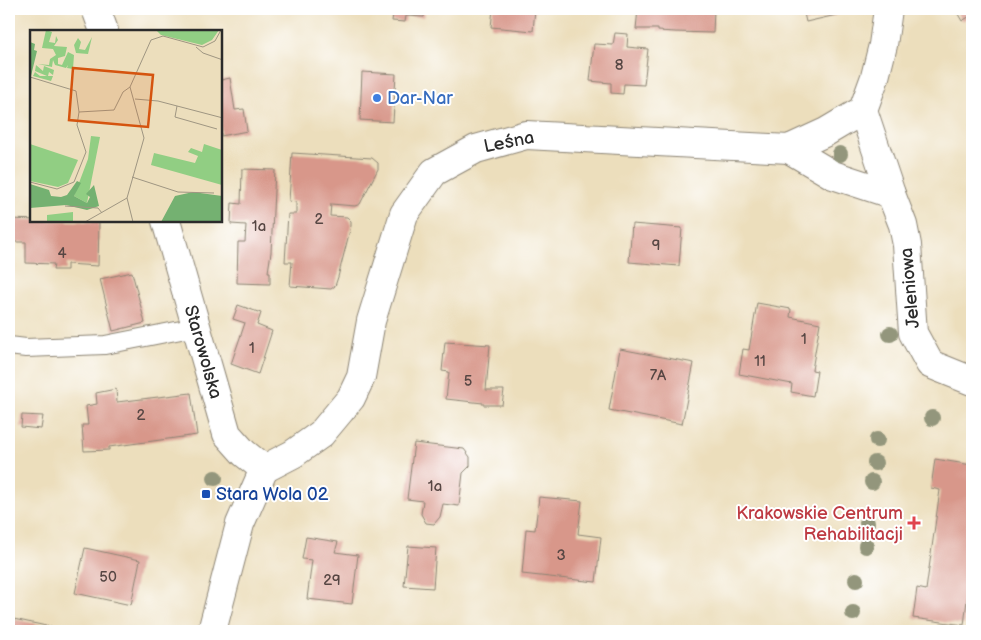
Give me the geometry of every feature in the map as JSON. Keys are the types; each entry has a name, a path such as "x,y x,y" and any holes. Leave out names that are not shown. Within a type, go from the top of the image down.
{"street":[{"path":"96,9 104,30"},
{"path":"863,110 884,45 888,9"},
{"name":"Leśna","path":"264,469 293,454 321,434 351,398 361,377 371,321 404,214 434,172 476,149 526,135 789,149 826,132 863,110"},
{"name":"Jeleniowa","path":"863,110 903,225 907,245 913,333 930,364 972,381"},
{"path":"789,149 832,174 891,194"},
{"name":"Starowolska","path":"166,222 227,434 244,453 264,469"},
{"path":"212,631 240,524 264,469"}],"lane":[{"path":"9,346 26,348 105,346 196,328"}],"building":[{"path":"367,9 425,9 424,17 406,16 405,22 392,21 393,14 367,12"},
{"path":"493,9 535,9 533,31 491,27"},
{"path":"638,9 714,9 713,33 636,29"},
{"path":"803,9 844,9 845,13 806,22"},
{"path":"955,9 972,9 972,15 962,21"},
{"path":"615,33 628,34 627,47 648,49 644,85 624,84 623,94 611,93 611,83 590,81 594,44 613,45"},
{"path":"362,72 396,74 393,122 360,120"},
{"path":"230,78 235,110 244,109 247,131 222,136 222,80"},
{"path":"292,153 372,158 378,163 378,169 360,204 355,206 331,204 330,216 347,217 351,221 351,226 338,277 335,286 331,289 290,286 292,262 285,262 288,214 296,214 296,202 289,201"},
{"path":"242,169 275,170 271,252 268,272 270,272 270,284 237,283 238,242 245,242 246,225 231,224 231,222 232,203 241,204"},
{"path":"9,219 30,220 30,222 99,222 98,266 67,264 67,270 53,270 54,264 26,263 26,242 9,242"},
{"path":"632,224 682,228 679,266 629,262"},
{"path":"132,272 145,323 113,331 100,279"},
{"path":"757,303 791,309 790,317 820,323 812,370 817,371 813,396 791,392 792,384 739,374 743,349 749,350"},
{"path":"238,305 261,313 257,325 272,331 258,374 231,364 245,323 233,319"},
{"path":"445,342 490,345 486,390 504,390 502,405 483,405 483,403 446,399 449,372 442,371"},
{"path":"620,349 694,363 682,424 609,410"},
{"path":"116,389 117,402 191,393 197,435 109,447 109,450 84,451 82,425 88,425 86,406 97,404 96,393"},
{"path":"22,415 43,416 41,429 21,427"},
{"path":"414,443 464,449 470,457 470,466 463,473 459,506 443,504 440,517 434,524 426,523 421,514 423,501 407,499"},
{"path":"935,459 972,465 972,559 964,625 913,618 917,588 926,590 940,490 931,488"},
{"path":"539,497 582,501 578,534 601,537 596,582 522,574 526,529 535,530"},
{"path":"306,537 338,542 335,552 358,555 352,604 307,599 312,560 302,559"},
{"path":"408,546 436,548 433,588 404,586"},
{"path":"85,548 140,560 131,605 75,593"},
{"path":"9,618 51,627 50,631 9,631"}],"place":[{"name":"Dar-Nar","path":"377,98"},
{"name":"Stara Wola 02","path":"206,494"},
{"name":"Krakowskie Centrum Rehabilitacji","path":"914,523"}]}
